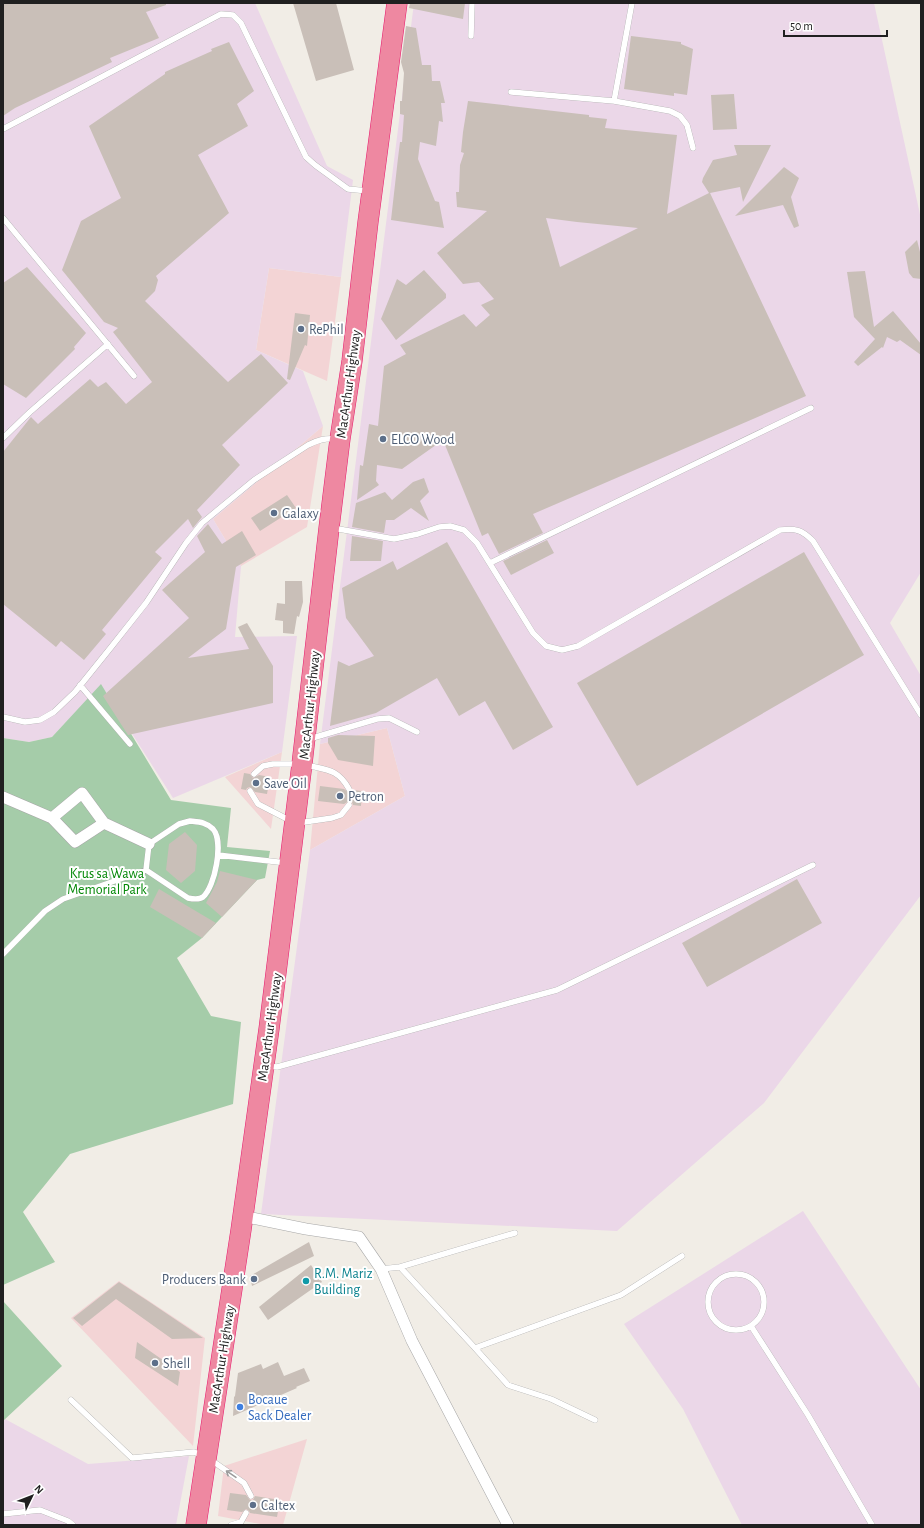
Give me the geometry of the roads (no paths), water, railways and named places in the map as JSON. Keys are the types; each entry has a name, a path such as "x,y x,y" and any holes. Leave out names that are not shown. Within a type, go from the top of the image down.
{"highway":[{"name":"MacArthur Highway","path":"196,1525 264,1065 295,823 340,439 352,361 372,192 397,3"}],"street":[{"path":"52,818 82,793 104,823 149,844"},
{"path":"3,797 52,818 75,842 104,823"},
{"path":"242,1216 306,1229 359,1237 381,1269 412,1341 508,1525"}],"lane":[{"path":"471,36 472,3"},
{"path":"614,101 632,3"},
{"path":"3,129 221,14 233,15 241,23 306,157 315,166 348,189 372,192"},
{"path":"511,92 614,101 670,111 680,116 687,125 693,148"},
{"path":"3,218 134,376"},
{"path":"3,438 30,412 108,344"},
{"path":"490,563 811,408"},
{"path":"3,717 26,722 40,720 54,712 80,686 146,603 186,543 202,523 254,480 308,445 318,440 327,438 340,439"},
{"path":"329,528 394,539 418,534 439,527 450,526 464,530 477,543 533,633 546,646 562,650 578,646 780,530 793,529 804,533 813,541 921,715"},
{"path":"80,686 130,744"},
{"path":"305,740 377,719 389,718 417,732"},
{"path":"254,774 263,766 273,764 302,764 337,773 344,780 349,789"},
{"path":"250,791 258,804 295,823 342,816 349,805"},
{"path":"190,821 204,822 214,830 218,841 218,855 213,880 202,898 188,898 146,870 149,844 179,824 190,821"},
{"path":"218,855 290,863"},
{"path":"264,1065 278,1067 557,990 813,865"},
{"path":"3,954 45,911 63,899 146,870"},
{"path":"381,1269 400,1267 515,1233"},
{"path":"475,1348 621,1295 682,1256"},
{"path":"400,1267 508,1385 551,1399 595,1420"},
{"path":"741,1274 751,1278 758,1284 763,1292 764,1307 761,1316 751,1326 732,1330 722,1326 715,1320 710,1311 709,1297 712,1288 719,1280 727,1275 741,1274"},
{"path":"751,1326 808,1415 872,1525"},
{"path":"72,1400 132,1458 194,1452 207,1457 244,1483 251,1496"},
{"path":"3,1514 40,1510 68,1521 73,1525"},
{"path":"231,1525 241,1522 246,1513"}],"place":[{"name":"RePhil","path":"301,329"},
{"name":"ELCO Wood","path":"383,439"},
{"name":"Galaxy","path":"274,513"},
{"name":"Save Oil","path":"256,783"},
{"name":"Petron","path":"340,796"},
{"name":"Producers Bank","path":"254,1279"},
{"name":"R.M. Mariz Building","path":"306,1281"},
{"name":"Shell","path":"155,1363"},
{"name":"Bocaue Sack Dealer","path":"240,1407"},
{"name":"Caltex","path":"253,1505"}],"park label":[{"name":"Krus sa Wawa Memorial Park","path":"107,882"}]}
